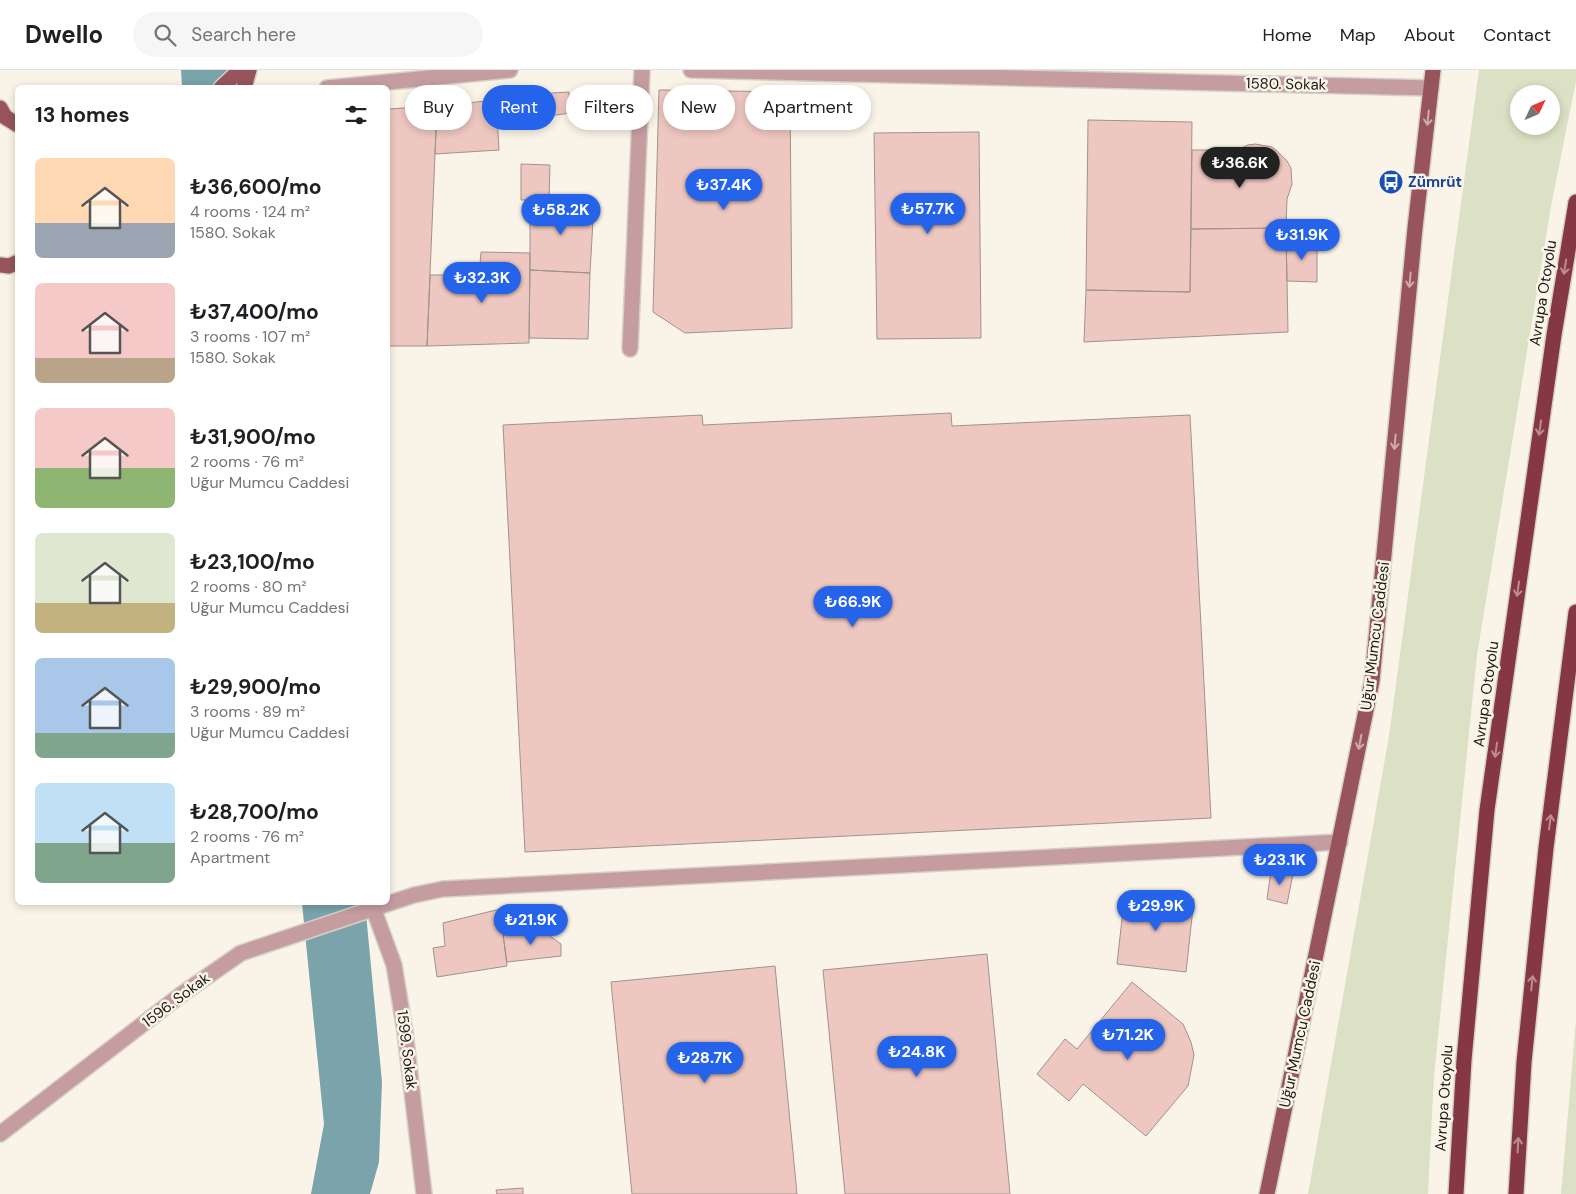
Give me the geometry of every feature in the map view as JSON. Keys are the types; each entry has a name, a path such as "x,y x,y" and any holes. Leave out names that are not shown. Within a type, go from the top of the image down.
{"highway":[{"name":"Avrupa Otoyolu","path":"1456,1194 1464,1060 1487,810 1554,334 1576,202"},
{"path":"1516,1194 1524,1062 1546,848 1576,612"}],"main road":[{"path":"224,85 240,70"},
{"path":"245,85 249,70"},
{"name":"Uğur Mumcu Caddesi","path":"1267,1194 1372,681 1415,228 1433,70"},
{"path":"0,108 6,117 15,123"},
{"path":"0,266 9,266 15,263"}],"street":[{"path":"358,85 510,70"},
{"path":"630,349 642,70"},
{"name":"1580. Sokak","path":"690,70 1431,88"},
{"name":"1596. Sokak","path":"390,901 444,889 1340,842"},
{"name":"1596. Sokak","path":"0,1134 182,994 241,953 373,906"},
{"name":"1599. Sokak","path":"373,906 394,965 405,1032 424,1194"}],"green space":[{"path":"1479,70 1576,70 1576,81 1551,206 1477,655 1434,1076 1428,1194 1308,1194 1389,736"},
{"path":"1576,1020 1576,1194 1561,1194"}],"water":[{"path":"181,70 240,70 241,85 182,85"},
{"path":"302,905 365,905 382,1082 379,1162 370,1194 311,1194 324,1124"}],"building":[{"path":"659,90 663,90 663,130 735,130 735,91 745,91 745,130 790,130 792,328 685,333 653,312"},
{"path":"566,92 566,114 556,115 556,93"},
{"path":"482,101 482,130 498,130 499,150 435,154 436,130 472,130 472,102"},
{"path":"405,108 405,130 436,130 427,346 390,346 390,109"},
{"path":"1088,120 1192,122 1190,292 1086,290"},
{"path":"979,132 981,338 877,339 874,133"},
{"path":"1255,144 1272,147 1287,161 1291,168 1292,184 1287,199 1286,228 1191,229 1192,150 1237,150"},
{"path":"521,164 550,165 549,200 521,200"},
{"path":"530,201 594,203 590,273 530,270"},
{"path":"1286,228 1288,332 1084,342 1086,290 1190,292 1191,229"},
{"path":"1286,240 1317,241 1317,282 1287,281"},
{"path":"481,252 530,253 529,343 427,346 430,275 479,275"},
{"path":"530,270 590,273 588,339 529,338"},
{"path":"951,413 952,426 1190,415 1211,818 525,852 503,425 702,415 703,425"},
{"path":"1294,869 1287,904 1267,899 1271,871"},
{"path":"1125,892 1194,899 1186,972 1117,964"},
{"path":"562,906 564,922 543,924 543,931 503,935 500,909"},
{"path":"500,909 507,966 437,977 433,948 445,946 443,923"},
{"path":"543,931 561,944 561,956 507,962 503,935"},
{"path":"987,954 1010,1194 845,1194 823,970"},
{"path":"775,966 797,1194 632,1194 611,982"},
{"path":"1132,982 1183,1024 1191,1042 1194,1055 1188,1086 1146,1136 1083,1084 1069,1101 1037,1074 1065,1039 1077,1049"},
{"path":"523,1188 523,1194 497,1194 496,1190"}],"place":[{"name":"Zümrüt","path":"1391,182"}]}
